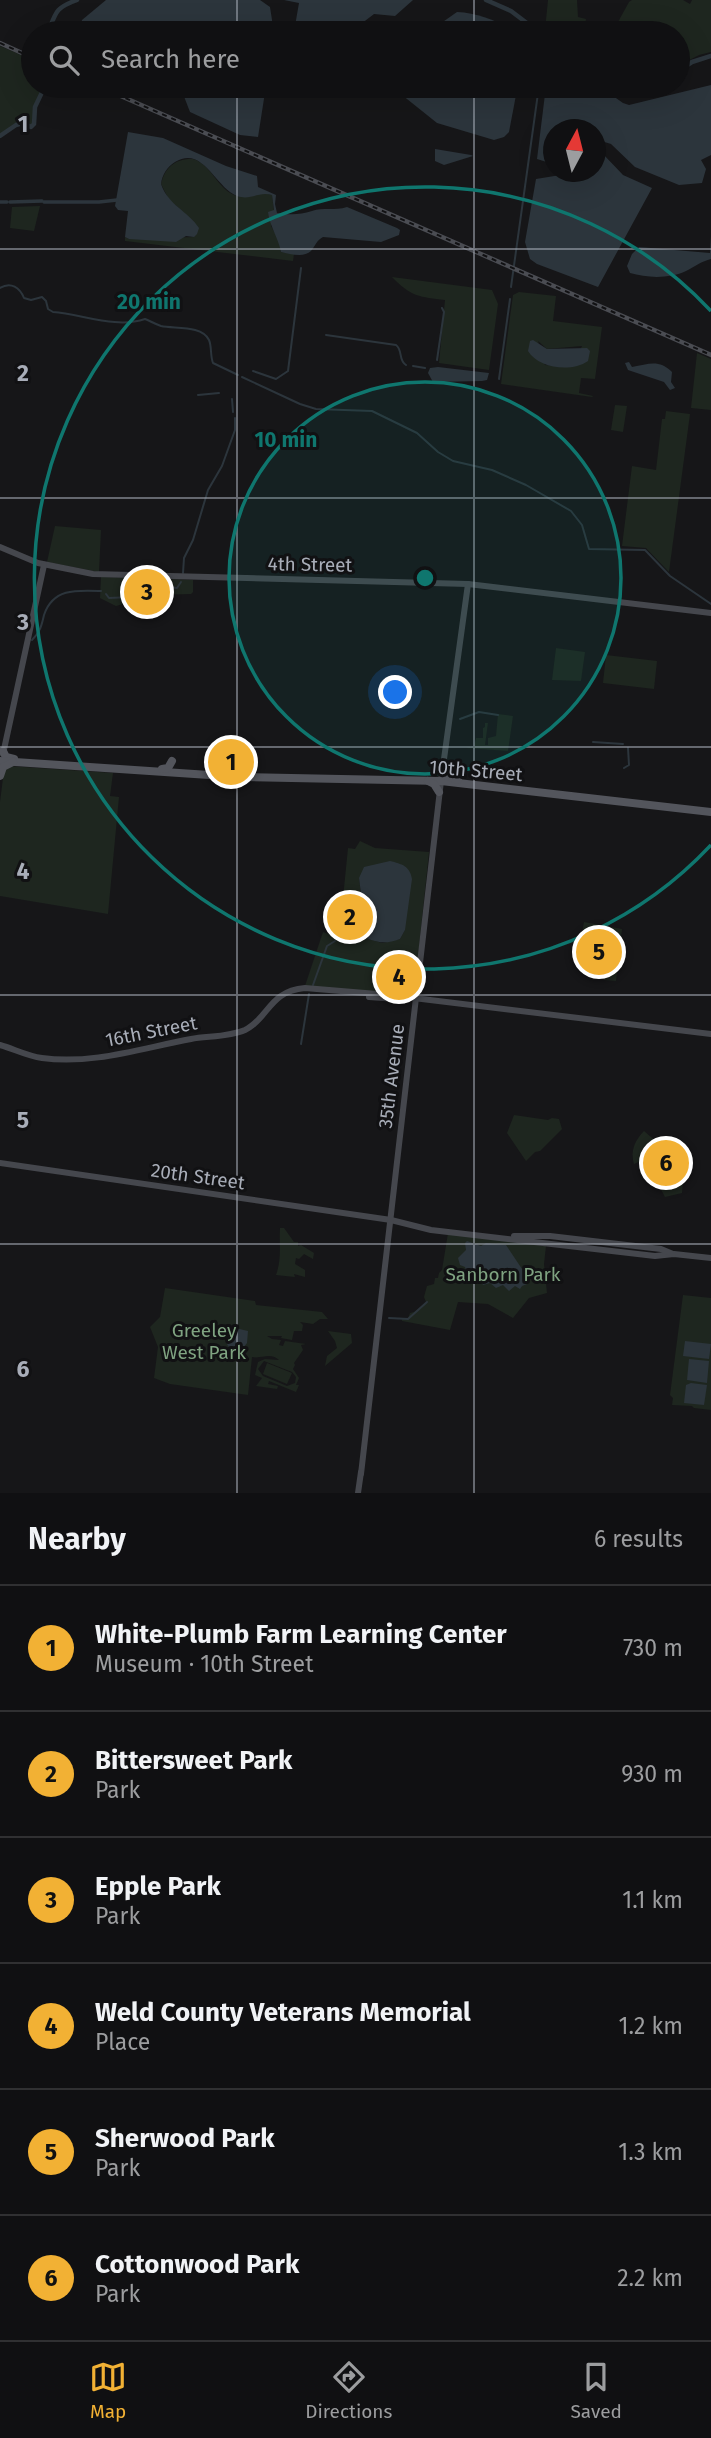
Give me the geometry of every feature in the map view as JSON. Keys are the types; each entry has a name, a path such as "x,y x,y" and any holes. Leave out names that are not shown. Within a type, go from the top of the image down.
{"main road":[{"path":"0,547 44,565 1,758 29,760 34,763"},
{"name":"4th Street","path":"44,565 93,574 464,584 711,613"},
{"name":"35th Avenue","path":"358,1493 464,584"},
{"name":"10th Street","path":"1,758 13,762 195,774 441,780 711,811"},
{"path":"0,776 3,767 13,762"},
{"path":"146,771 166,769 172,762 176,770 195,774"},
{"path":"443,768 447,776 458,780"},
{"name":"10th Street","path":"236,775 286,774 458,780 535,792 564,792 711,811"},
{"path":"425,781 434,784 439,792"},
{"name":"16th Street","path":"0,1045 42,1058 86,1059 236,1033 253,1024 276,999 294,991 416,999 711,1034"},
{"name":"20th Street","path":"0,1163 391,1220 431,1230 655,1256 674,1254 711,1258"},
{"name":"20th Street","path":"391,1220 407,1220 431,1227 500,1235 537,1235 661,1249 674,1254"},
{"path":"532,1241 568,1238"}],"green space":[{"path":"548,0 577,0 578,17 586,19 586,21 546,21"},
{"path":"683,0 690,4 692,0 711,0 711,52 690,60 690,21 619,21 629,2"},
{"path":"0,46 21,55 21,98 41,98 31,127 23,123 16,125 0,136"},
{"path":"193,159 205,166 223,187 234,195 272,195 274,211 271,226 279,240 281,252 294,254 293,261 125,241 125,237 194,237 181,210 169,200 161,184 172,165 181,160"},
{"path":"40,206 34,231 10,228 12,207"},
{"path":"392,277 492,290 498,304 489,370 439,363 445,300 416,295"},
{"path":"519,292 556,296 553,321 602,327 595,379 581,378 579,393 592,397 501,384 513,295","holes":["538,341 547,349 582,346 572,367 545,365"]},
{"path":"697,353 711,359 711,410 691,408"},
{"path":"615,405 627,406 623,432 611,430"},
{"path":"666,411 690,414 669,572 646,548 622,546 632,466 656,470 662,419 665,419"},
{"path":"55,526 101,530 99,572 47,562"},
{"path":"101,577 193,580 193,592 156,595 116,606 100,598"},
{"path":"556,648 585,652 581,681 552,680"},
{"path":"606,655 657,661 654,689 603,683"},
{"path":"498,714 513,716 508,751 466,748 474,746 476,738 483,738 485,723 488,723 485,745 488,745 488,738 496,736"},
{"path":"8,766 113,773 110,796 119,797 108,914 0,896 0,802 4,770"},
{"path":"360,841 375,848 429,852 414,995 305,986 323,932 329,934 340,928 348,848 355,849","holes":["359,878 405,930 400,939 382,943 353,934 353,928 359,920"]},
{"path":"584,922 622,929 616,981 604,980 596,968 575,959"},
{"path":"514,1115 559,1119 562,1129 526,1161 507,1133"},
{"path":"644,1131 659,1144 682,1155 685,1161 682,1193 665,1197 645,1159 634,1164 634,1146"},
{"path":"280,1228 284,1228 294,1242 298,1242 298,1246 301,1245 314,1253 313,1259 304,1254 299,1259 296,1258 295,1264 305,1270 305,1277 294,1274 295,1277 276,1275 280,1257"},
{"name":"Sanborn Park","path":"448,1233 546,1246 544,1264 547,1293 529,1298 513,1318 488,1304 458,1302 450,1330 402,1321 402,1318 408,1318 410,1313 417,1311 426,1302 424,1297 427,1286 434,1284 435,1278 438,1278 442,1270"},
{"name":"Greeley West Park","path":"165,1288 255,1301 256,1305 322,1312 328,1319 320,1319 313,1324 300,1322 303,1325 302,1331 294,1331 292,1340 281,1338 282,1336 267,1336 281,1340 279,1345 283,1346 285,1341 306,1344 301,1345 303,1350 294,1363 293,1369 299,1378 296,1392 269,1381 268,1384 278,1386 277,1389 256,1386 262,1378 255,1375 258,1362 265,1359 279,1360 269,1356 252,1357 248,1395 170,1384 154,1378 158,1347 150,1327 160,1317","holes":["264,1361 292,1372 296,1377 295,1383 287,1386 263,1376 258,1369"]},
{"path":"683,1295 711,1298 711,1410 672,1405 673,1398 670,1395"},
{"path":"328,1331 351,1334 352,1343 325,1366 327,1356 337,1348"},
{"path":"267,1363 292,1373 287,1384 263,1374"}],"shaded area":[{"path":"106,0 260,0 270,7 272,21 82,21"},
{"path":"284,0 413,0 395,16 374,14 365,21 296,21 299,3"},
{"path":"457,12 494,21 444,21"},
{"path":"711,85 711,155 701,160 706,169 702,183 679,185 635,167 606,142 606,119 543,119 543,161 537,159 545,98 616,98 629,105 658,98 690,98 690,90"},
{"path":"185,98 264,98 258,137 240,135 190,112"},
{"path":"406,98 515,98 509,132 504,137 494,140 437,123"},
{"path":"128,132 163,138 226,166 257,176 258,187 276,195 277,213 299,214 347,207 397,228 400,230 399,235 381,242 323,237 305,254 281,252 268,212 274,210 272,195 237,196 201,163 185,158 170,166 161,184 173,203 199,228 197,234 176,242 129,239 125,237 128,211 118,210 115,206"},
{"path":"435,149 473,156 444,165 435,161"},
{"path":"606,157 623,175 652,188 598,287 530,259 525,242 536,179 543,178 543,182 606,182"},
{"path":"711,236 711,259 679,274 644,276 630,273 627,266 632,254 639,247 710,253"},
{"path":"533,340 547,349 587,348 590,351 588,361 564,368 547,365 528,351 530,341"},
{"path":"629,362 632,367 663,365 672,372 671,382 675,388 670,390 664,382 628,370 625,363"},
{"path":"430,368 489,373 487,380 482,381 433,382 428,373"},
{"path":"390,861 405,866 412,879 405,930 400,939 388,942 372,940 356,933 349,937 359,920 359,878 364,867"},
{"path":"674,1159 680,1160 680,1167 671,1184 666,1182 656,1165"},
{"path":"467,1241 481,1246 486,1243 506,1245 526,1275 527,1284 520,1289 515,1286 509,1291 503,1285 496,1288 490,1283 483,1285 478,1276 468,1277 458,1258 466,1250"},
{"path":"231,1327 248,1331 247,1343 240,1352 232,1350 226,1342 225,1330"},
{"path":"685,1341 711,1344 709,1359 683,1356"},
{"path":"689,1359 709,1361 707,1383 687,1380"},
{"path":"686,1385 707,1385 704,1405 684,1403"}],"waterway":[{"path":"53,21 57,12 77,0"},
{"path":"486,0 511,11 524,21"},
{"path":"690,63 711,56"},
{"path":"0,136 16,125 23,123 31,127 39,98"},
{"path":"511,287 537,98"},
{"path":"44,202 117,200"},
{"path":"10,202 42,201"},
{"path":"0,202 7,202"},
{"path":"253,371 276,379 288,371 301,268"},
{"path":"0,288 8,285 15,287 24,298 31,300 42,297 48,309 53,312 111,322 145,319 161,326 201,332 209,340 213,363 238,375"},
{"path":"499,379 510,299"},
{"path":"437,360 444,312 442,308"},
{"path":"326,335 396,345 406,365"},
{"path":"413,366 425,368"},
{"path":"242,377 316,409 372,411 417,433 438,452 453,461 492,470 526,485 571,511 582,525 589,549 645,550 670,576 711,604"},
{"path":"198,395 219,393"},
{"path":"232,399 233,412"},
{"path":"183,573 184,558 193,540 208,490 222,466 235,430 235,418"},
{"path":"106,594 109,598 131,597 144,585 177,588 181,582"},
{"path":"32,640 39,631 48,606 60,595 75,591 101,591"},
{"path":"460,719 479,712 498,715"},
{"path":"593,742 623,744"},
{"path":"624,768 629,765 628,748"},
{"path":"313,985 327,946 335,941"},
{"path":"301,1044 309,994"},
{"path":"389,1318 408,1319 427,1302"}],"railway":[{"path":"0,43 21,53"},
{"path":"125,98 711,355"}],"place":[{"name":"Epple Park","path":"147,592"},
{"name":"White-Plumb Farm Learning Center","path":"231,762"},
{"name":"Bittersweet Park","path":"350,917"},
{"name":"Sherwood Park","path":"599,952"},
{"name":"Weld County Veterans Memorial","path":"399,977"},
{"name":"Cottonwood Park","path":"666,1163"}]}
